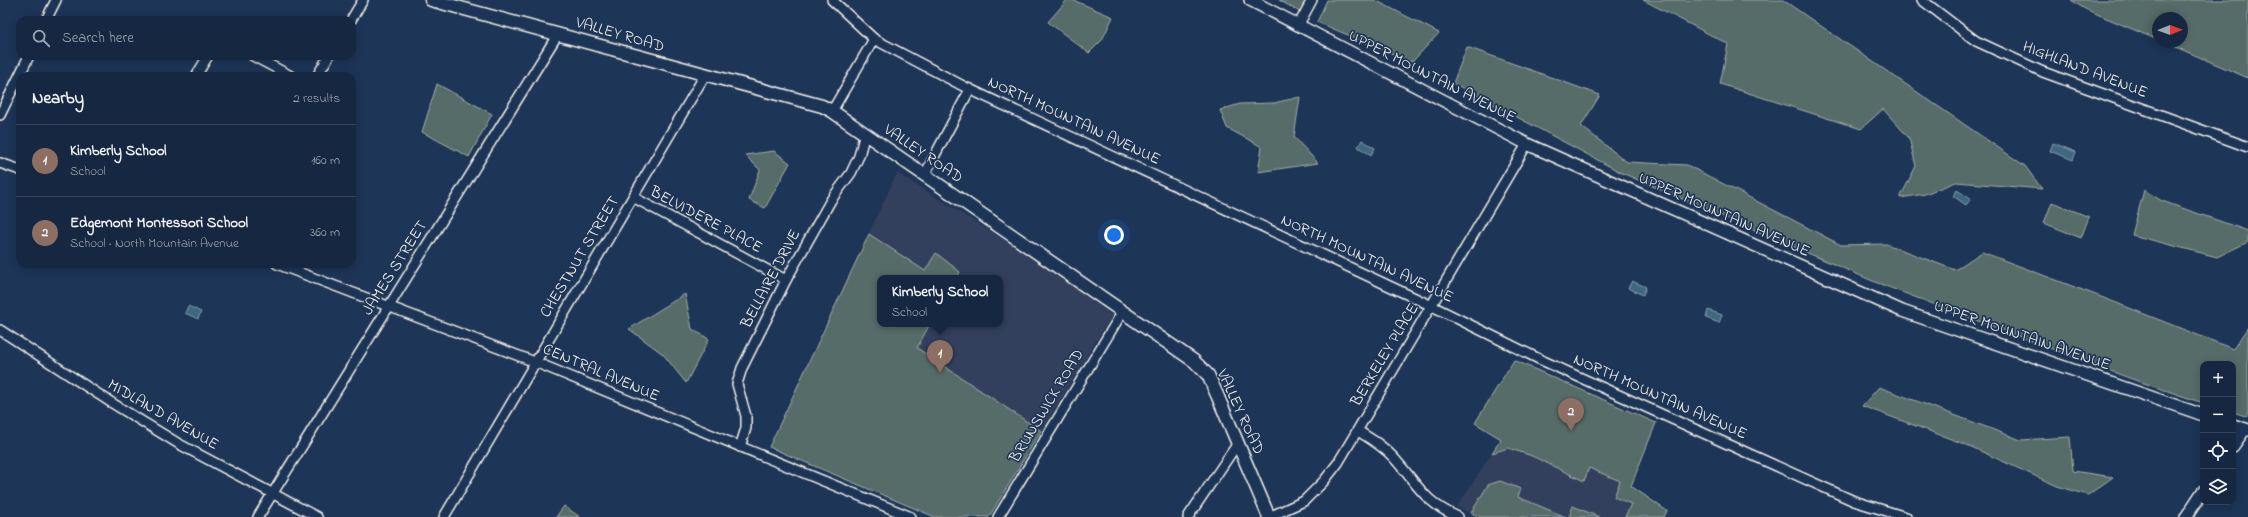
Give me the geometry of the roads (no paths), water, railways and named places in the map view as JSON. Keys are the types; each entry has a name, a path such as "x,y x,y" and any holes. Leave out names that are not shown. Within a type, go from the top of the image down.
{"main road":[{"name":"VALLEY ROAD","path":"431,0 459,4 558,34 822,106 832,111 1179,350 1208,375 1269,517"}],"street":[{"path":"48,16 56,0"},
{"path":"353,16 363,0"},
{"name":"NORTH MOUNTAIN AVENUE","path":"832,0 874,39 970,89 1432,306 1539,360 1847,498 1906,517"},
{"name":"UPPER MOUNTAIN AVENUE","path":"1250,0 1527,144 1902,311 2200,413"},
{"path":"1298,26 1312,0"},
{"name":"HIGHLAND AVENUE","path":"1922,0 1976,41 2043,72 2248,147"},
{"name":"JAMES STREET","path":"258,517 558,34"},
{"path":"832,111 874,39"},
{"path":"21,72 27,60"},
{"path":"198,72 206,60"},
{"path":"261,60 283,72"},
{"path":"319,72 327,60"},
{"name":"CHESTNUT STREET","path":"444,517 705,75"},
{"path":"0,115 16,82"},
{"path":"925,174 970,89"},
{"name":"BELLAIRE DRIVE","path":"740,447 746,428 746,416 737,384 742,368 786,280 831,200 851,173 859,156 865,133"},
{"name":"BERKELEY PLACE","path":"1269,517 1298,505 1311,495 1338,462 1358,431 1527,144"},
{"path":"0,163 16,169"},
{"name":"BELVIDERE PLACE","path":"633,197 786,280"},
{"name":"CENTRAL AVENUE","path":"289,268 535,362 911,517"},
{"name":"BRUNSWICK ROAD","path":"998,517 1123,311"},
{"name":"MIDLAND AVENUE","path":"0,330 112,403 179,444 317,517"},
{"path":"2236,426 2246,429 2236,442"},
{"path":"1358,431 1388,452 1426,498 1458,517"},
{"path":"1188,517 1238,443"},
{"path":"2186,517 2200,496"}],"place":[{"name":"Kimberly School","path":"940,373"},
{"name":"Edgemont Montessori School","path":"1571,431"}]}
